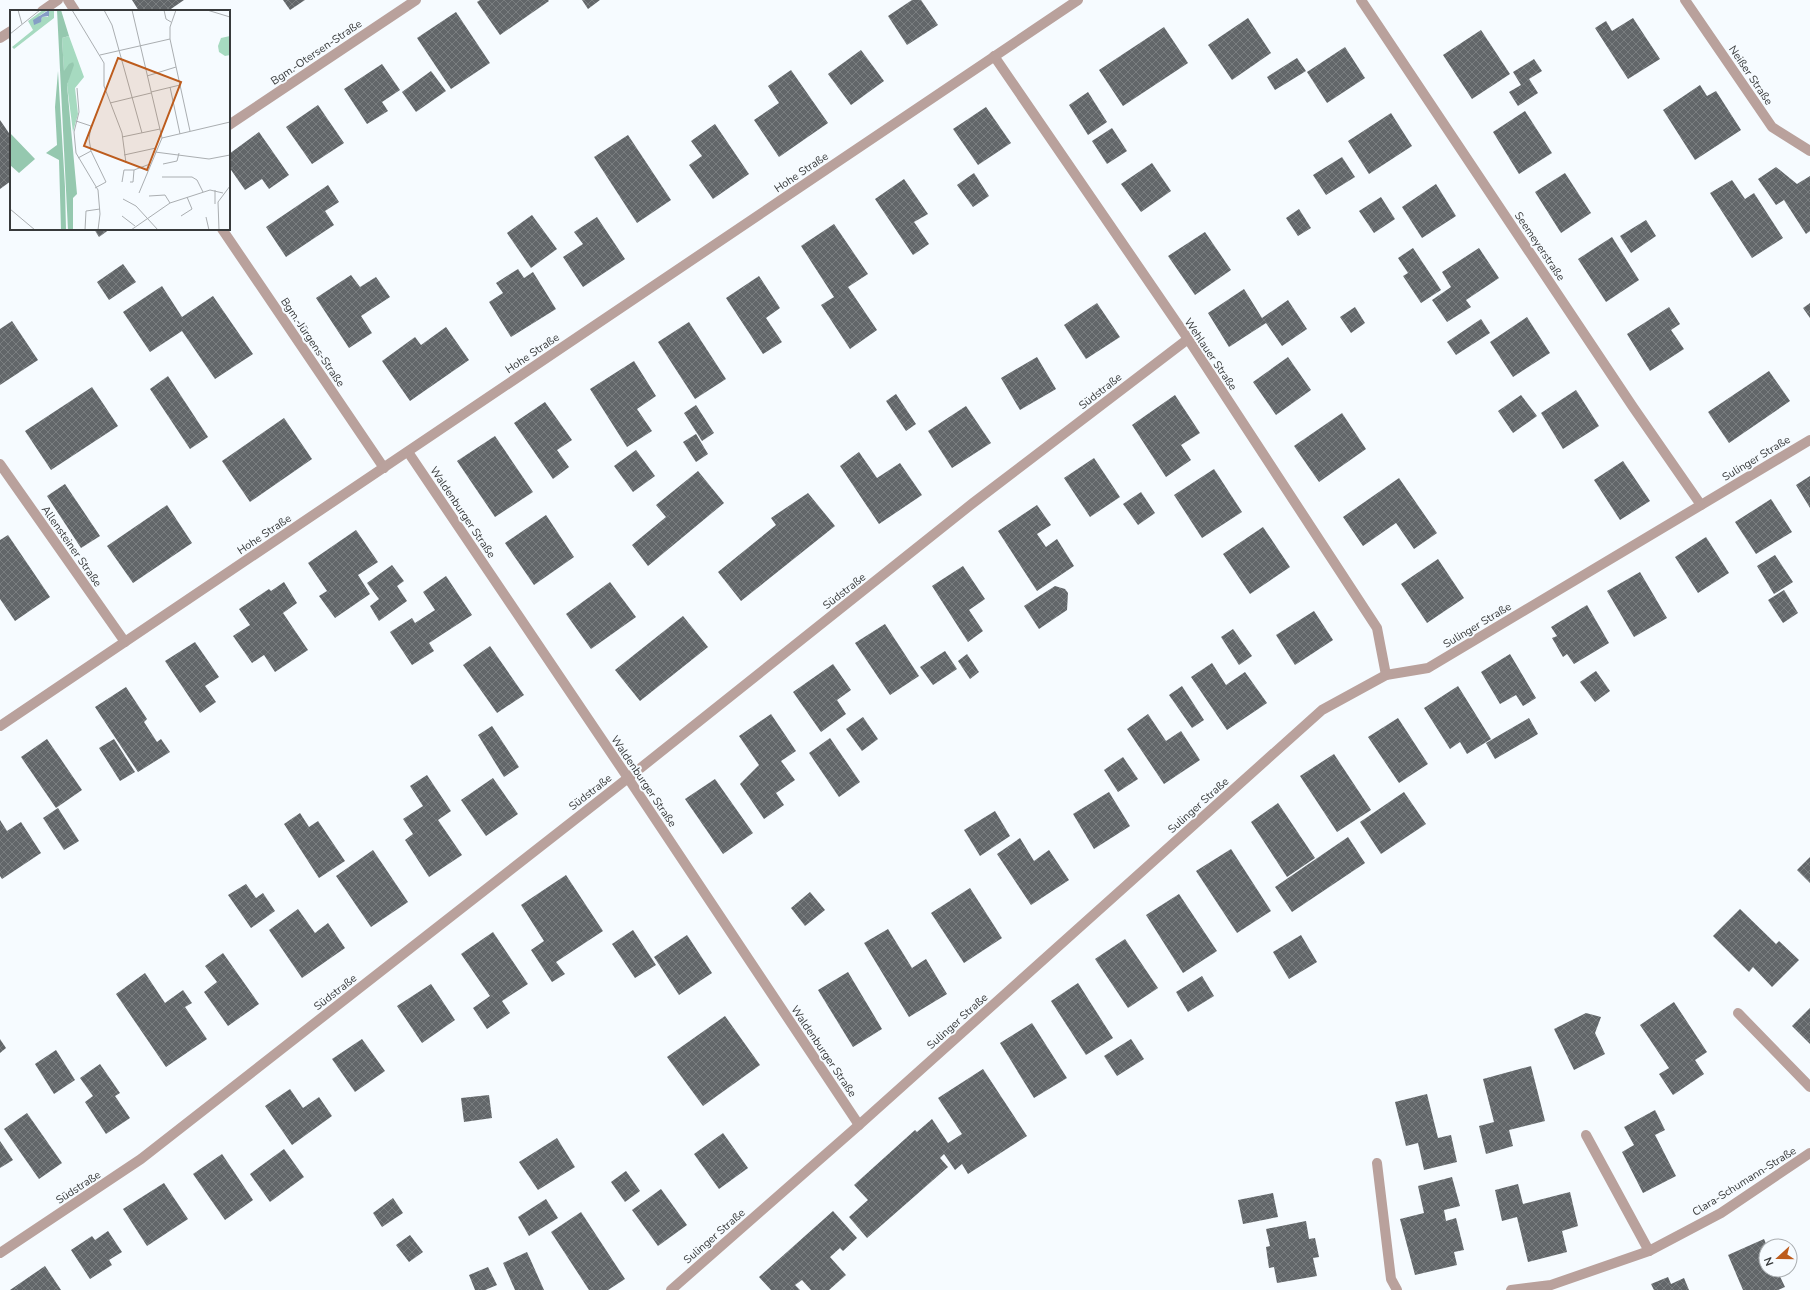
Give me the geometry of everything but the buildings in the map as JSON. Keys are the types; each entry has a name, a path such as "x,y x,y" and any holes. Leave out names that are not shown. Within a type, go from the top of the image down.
{"street":[{"path":"43,10 58,0"},
{"path":"68,0 74,10"},
{"name":"Bgm.-Otersen-Straße","path":"230,124 416,0"},
{"name":"Hohe Straße","path":"0,726 1078,0"},
{"name":"Seemeyerstraße","path":"1361,0 1633,407 1701,505"},
{"name":"Neißer Straße","path":"1685,0 1772,127 1810,151"},
{"path":"0,38 10,32"},
{"name":"Wehlauer Straße","path":"994,56 1188,339 1377,628 1386,675"},
{"name":"Bgm.-Jürgens-Straße","path":"223,230 384,468"},
{"name":"Südstraße","path":"0,1252 141,1159 628,778 974,503 1188,339"},
{"name":"Sulinger Straße","path":"671,1290 1322,710 1386,675 1428,668 1810,440"},
{"name":"Waldenburger Straße","path":"408,452 628,778 858,1125"},
{"name":"Allensteiner Straße","path":"0,464 125,642"},
{"path":"1738,1014 1810,1087"},
{"path":"1586,1135 1649,1251"},
{"name":"Clara-Schumann-Straße","path":"1511,1290 1551,1285 1649,1251 1721,1212 1810,1153"},
{"path":"1376,1163 1391,1279 1397,1290"}]}
